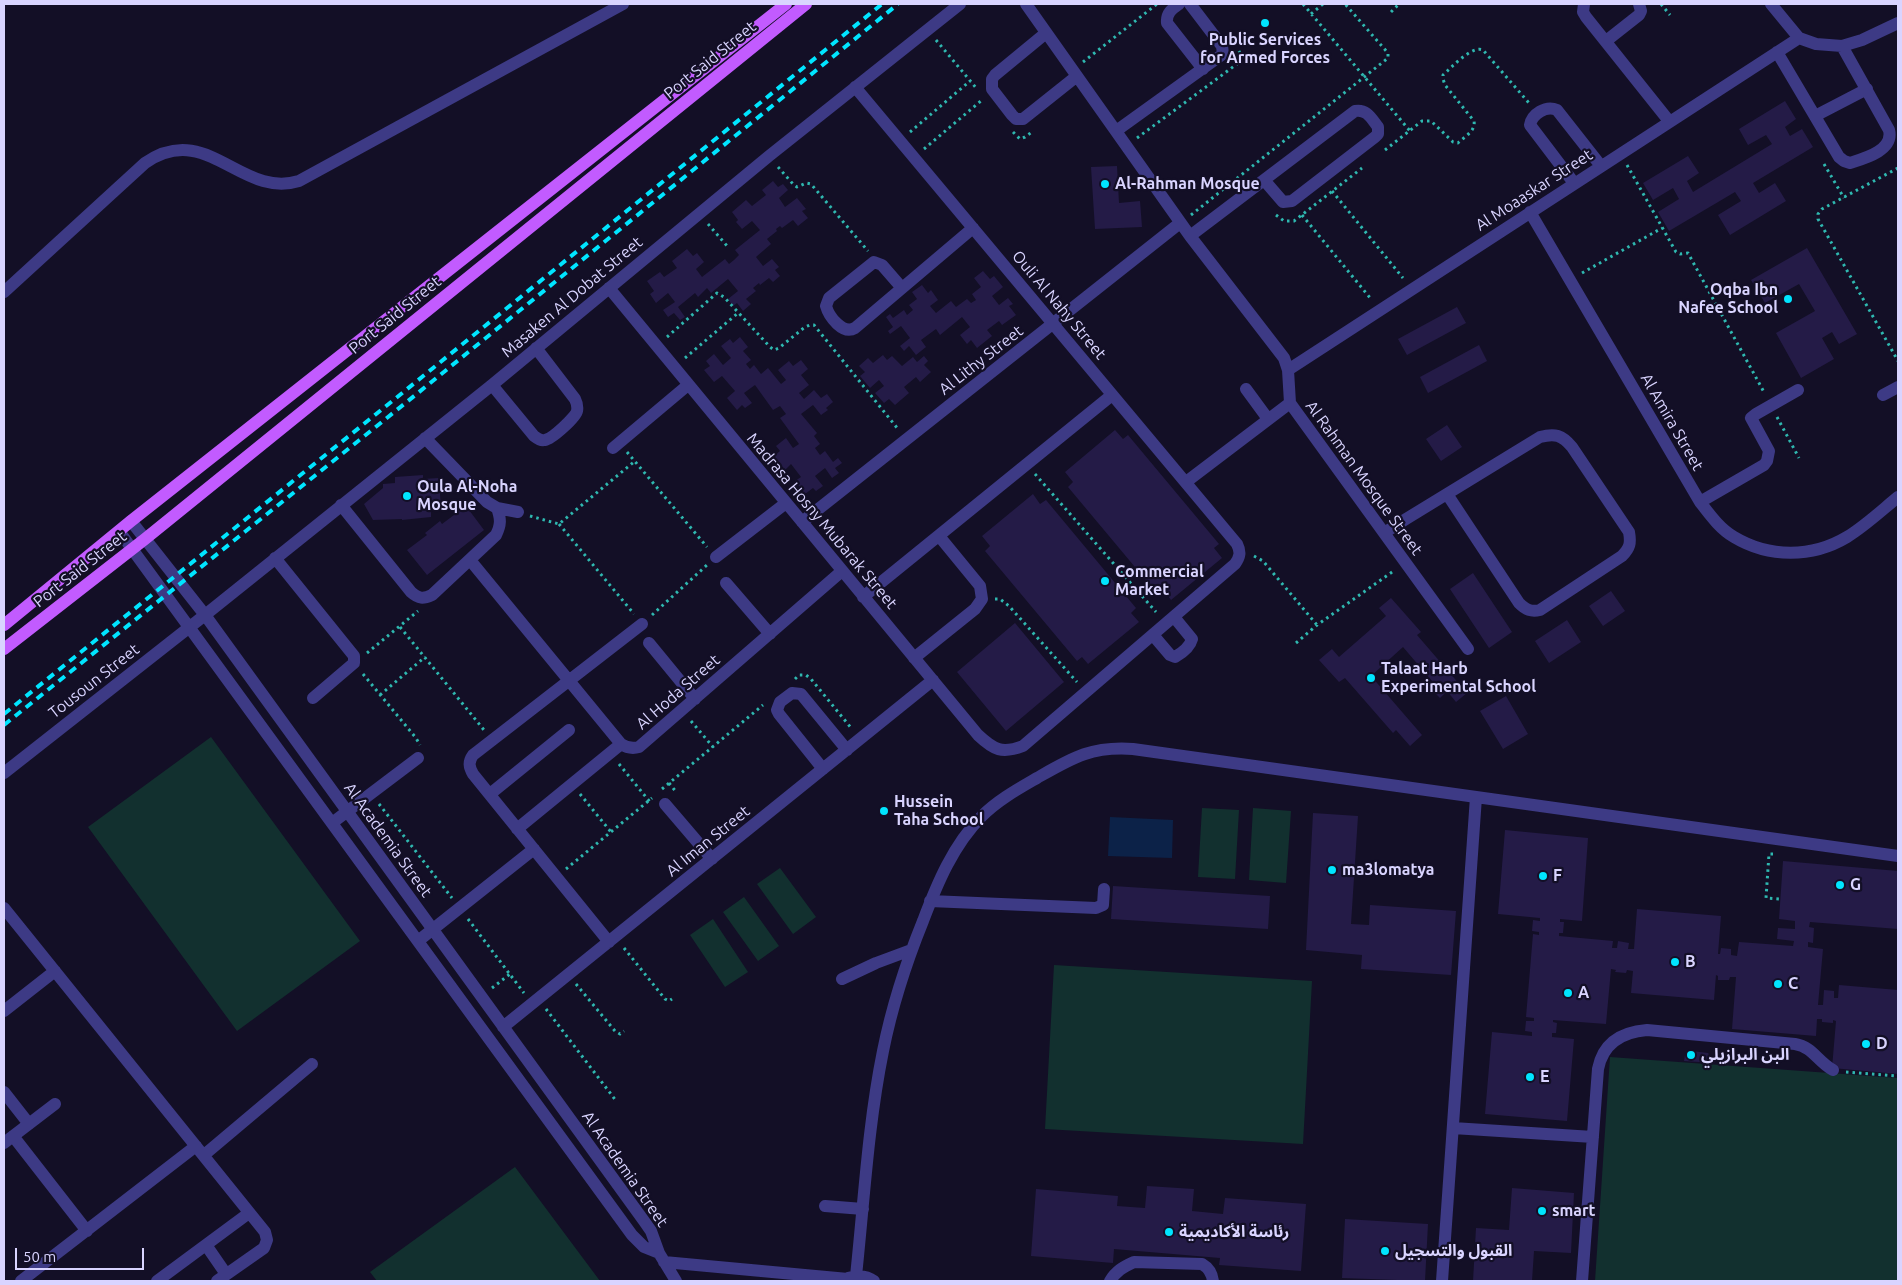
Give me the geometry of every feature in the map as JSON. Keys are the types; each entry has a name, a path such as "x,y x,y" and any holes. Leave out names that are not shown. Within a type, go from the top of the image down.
{"main road":[{"name":"Port Said Street","path":"4,625 119,531 786,4"},
{"name":"Port Said Street","path":"4,649 145,539 806,4"}],"street":[{"path":"4,292 145,163 158,155 173,150 196,151 207,154 264,182 283,185 299,181 623,4"},
{"name":"Masaken Al Dobat Street","path":"205,615 492,385 769,156 960,4"},
{"name":"Al Rahman Mosque Street","path":"1026,4 1180,223 1284,358 1288,370 1290,403 1468,648"},
{"path":"1180,4 1167,15 1168,23 1203,69"},
{"path":"1116,130 1220,57 1223,50 1222,46 1190,4"},
{"path":"1584,4 1583,12 1669,121"},
{"path":"1606,42 1640,15 1639,4"},
{"path":"1771,4 1799,38 1816,44 1842,46 1862,40 1898,23"},
{"path":"1046,33 994,75 992,89 1016,119 1023,119 1075,73"},
{"name":"Al Moaaskar Street","path":"1288,370 1379,309 1799,38"},
{"path":"1777,52 1844,161 1850,163 1884,148 1889,143 1891,136 1890,130 1842,46"},
{"name":"Ouli Al Nahy Street","path":"855,88 1237,544 1240,551 1239,558"},
{"path":"1815,116 1867,89"},
{"path":"1574,183 1532,129 1530,122 1545,108 1549,107 1557,110 1601,166"},
{"path":"1190,236 1355,111 1363,110 1367,112 1378,127 1378,134 1375,137 1292,202 1283,202 1279,199 1264,180"},
{"name":"Al Amira Street","path":"1530,212 1700,502 1714,521 1733,537 1754,548 1778,553 1802,553 1818,550 1848,537 1898,497"},
{"name":"Al Lithy Street","path":"802,522 1180,223"},
{"path":"902,288 878,262 870,264 826,302 827,310 841,327 852,330 902,288 973,228"},
{"name":"Madrasa Hosny Mubarak Street","path":"609,288 863,597 978,735 989,745 1000,750 1010,751 1023,746 1086,692"},
{"path":"492,385 539,440 551,437 574,418 578,405 575,399 536,348"},
{"path":"616,446 688,385"},
{"path":"1883,395 1898,386"},
{"path":"1246,389 1268,420"},
{"path":"1700,502 1764,465 1769,451 1751,418 1798,390"},
{"path":"863,597 1112,395"},
{"path":"1186,482 1290,403"},
{"path":"1384,533 1447,494 1540,437 1552,434 1564,437 1572,447 1629,532 1631,541 1628,550 1622,556 1540,610 1532,612 1524,609 1519,603 1447,494"},
{"path":"425,438 487,502 497,508 518,512"},
{"path":"716,557 786,503"},
{"path":"341,505 411,592 417,598 425,599 432,595 496,535 500,527 497,508"},
{"name":"Al Academia Street","path":"132,521 205,615 578,1129 651,1232 661,1258"},
{"name":"Al Academia Street","path":"119,531 632,1235 644,1247 661,1258"},
{"path":"914,658 975,609 982,599 980,586 939,536"},
{"path":"275,558 351,651 355,660 354,663 313,698"},
{"path":"1086,692 1153,636 1235,564 1239,558"},
{"path":"470,560 621,744 517,828"},
{"name":"Al Hoda Street","path":"621,744 627,748 639,747 842,571"},
{"path":"726,583 770,634"},
{"name":"Tousoun Street","path":"4,773 205,615"},
{"path":"1153,636 1170,655 1178,656 1190,644 1192,639 1170,621"},
{"path":"612,940 557,877 473,774 469,768 469,761 473,755 642,624"},
{"path":"649,643 695,699"},
{"name":"Al Iman Street","path":"504,1027 933,680"},
{"path":"823,769 779,714 778,706 780,702 792,693 801,694 847,750"},
{"path":"490,794 569,730"},
{"path":"849,1278 863,1209 874,1102 883,1050 911,950 930,901 958,846 982,816 1012,793 1082,754 1116,748 1133,750 1898,856"},
{"path":"332,822 418,758"},
{"path":"1442,1281 1476,797"},
{"path":"665,804 712,859"},
{"path":"418,940 534,849"},
{"path":"930,901 1096,908 1103,905 1104,889"},
{"path":"4,908 250,1213 265,1232 267,1240 264,1248 222,1278 206,1245"},
{"path":"842,979 876,963 911,950"},
{"path":"4,1012 55,971"},
{"path":"1582,1281 1598,1069 1600,1058 1614,1040 1624,1034 1647,1030 1795,1044 1810,1049 1823,1064 1833,1070"},
{"path":"21,1281 87,1231 200,1151 312,1064"},
{"path":"4,1092 28,1124"},
{"path":"55,1104 8,1140 87,1231"},
{"path":"1453,1128 1593,1137"},
{"path":"563,1139 578,1129"},
{"path":"825,1206 863,1209"},
{"path":"164,1279 250,1213"},
{"path":"661,1258 849,1278 864,1276 874,1281"},
{"path":"661,1258 676,1281"},
{"path":"1110,1281 1124,1266 1134,1262 1202,1264 1212,1274 1213,1281"}],"path":[{"path":"1075,73 1157,4"},
{"path":"1303,4 1410,131"},
{"path":"1311,14 1323,4"},
{"path":"1180,223 1388,58 1388,53 1344,4"},
{"path":"1391,12 1400,4"},
{"path":"1661,4 1670,15"},
{"path":"1378,155 1422,121 1431,121 1449,140 1458,143 1474,129 1474,122 1442,79 1443,75 1472,50 1479,48 1483,50 1538,114"},
{"path":"900,140 970,81"},
{"path":"914,158 985,98"},
{"path":"1620,153 1676,252 1680,254 1688,253 1799,458"},
{"path":"769,156 797,187 806,183 811,184 878,262"},
{"path":"1271,210 1284,222 1294,221 1363,167"},
{"path":"1898,168 1822,209 1818,214 1818,219 1898,361"},
{"path":"1332,192 1412,288"},
{"path":"699,214 728,246"},
{"path":"1302,215 1379,309"},
{"path":"1570,280 1662,228"},
{"path":"656,347 717,293 724,297 774,350 805,327 814,326 906,439"},
{"path":"674,368 738,313"},
{"path":"518,512 559,524 642,624 716,557 635,461 616,446"},
{"path":"559,524 635,461"},
{"path":"1027,464 1170,621"},
{"path":"1239,558 1252,555 1263,561 1317,625"},
{"path":"1296,643 1317,625 1406,562"},
{"path":"418,758 421,748 416,738 354,663 420,609 425,599"},
{"path":"982,599 1000,600 1009,606 1086,692"},
{"path":"400,627 492,740"},
{"path":"380,695 425,657"},
{"path":"792,681 799,675 806,675 811,679 860,739"},
{"path":"557,877 764,704"},
{"path":"682,710 713,747"},
{"path":"572,784 611,832"},
{"path":"1779,855 1770,854 1766,898 1780,899"},
{"path":"612,940 665,999 672,1000"},
{"path":"482,996 510,974"},
{"path":"568,975 615,1031 620,1034 624,1031"},
{"path":"538,999 618,1102"},
{"path":"1833,1070 1898,1076"}],"green space":[{"path":"211,737 360,941 237,1031 88,827"},
{"path":"1202,808 1239,810 1235,879 1198,877"},
{"path":"1253,808 1291,811 1286,883 1249,880"},
{"path":"780,868 816,917 793,934 757,884"},
{"path":"744,897 779,946 758,961 723,912"},
{"path":"713,919 748,972 725,987 690,935"},
{"path":"1054,965 1312,981 1303,1144 1045,1129"},
{"path":"1610,1057 1898,1078 1898,1281 1595,1281"},
{"path":"515,1167 600,1281 377,1281 370,1272"}],"water":[{"path":"1110,817 1173,820 1172,858 1108,856"}],"building":[{"path":"1785,101 1796,119 1785,127 1790,136 1802,129 1813,147 1753,183 1759,193 1775,183 1786,201 1730,235 1718,215 1741,201 1735,192 1669,231 1658,212 1679,199 1673,188 1653,200 1643,183 1688,156 1699,173 1687,181 1693,192 1772,144 1766,135 1748,145 1739,129"},
{"name":"Al-Rahman Mosque","path":"1117,166 1119,203 1140,201 1142,227 1095,229 1091,167"},
{"path":"773,181 778,187 783,184 788,190 779,198 785,207 797,198 806,209 802,211 808,218 798,226 793,220 782,228 780,226 776,229 777,231 767,239 771,244 756,257 763,266 772,259 779,267 775,270 780,276 773,282 769,278 753,288 756,291 746,299 751,304 743,311 737,303 733,306 728,299 738,291 728,279 711,293 707,288 698,297 695,293 678,307 685,317 680,320 674,313 668,317 663,310 675,302 668,293 656,303 650,294 654,291 647,281 660,272 664,277 677,268 672,261 687,249 693,256 697,253 704,262 696,269 702,277 725,259 729,264 739,255 735,250 760,230 752,221 742,229 736,222 738,220 732,212 746,200 752,206 766,195 762,190"},
{"path":"1807,248 1857,334 1839,344 1832,332 1822,338 1834,359 1801,378 1776,333 1815,311 1799,284 1765,303 1751,280"},
{"path":"983,271 990,279 994,276 1003,287 992,296 999,305 1008,298 1013,304 1009,306 1016,315 1002,325 999,321 987,330 992,336 977,348 971,340 967,344 960,335 970,327 962,317 940,335 936,329 921,340 926,347 916,355 909,346 904,351 900,346 910,338 901,326 890,334 888,331 893,327 886,317 890,314 893,318 904,310 907,315 913,310 909,305 917,299 912,292 922,285 928,293 931,290 938,300 930,306 936,313 951,301 956,307 967,299 971,303 976,300 972,294 981,287 974,278"},
{"path":"1457,307 1466,323 1407,355 1398,339"},
{"path":"740,337 748,347 743,351 751,360 746,364 750,369 754,365 761,374 768,368 781,384 786,380 778,370 789,361 793,366 801,360 808,369 801,375 809,385 799,393 804,399 814,390 821,398 827,394 833,402 826,408 828,410 821,415 813,405 801,414 817,433 814,436 820,444 815,448 820,455 825,451 833,462 838,458 842,463 835,468 839,473 832,478 825,468 815,476 823,486 816,491 813,488 805,494 795,481 801,477 791,464 785,470 774,456 780,451 776,446 786,438 793,448 799,444 780,418 786,414 780,406 773,410 755,385 744,393 752,403 745,408 742,405 737,410 727,398 735,391 722,376 714,382 704,370 710,366 706,361 714,354 723,365 731,358 721,346 730,339 733,343"},
{"path":"1479,345 1487,361 1428,393 1420,377"},
{"path":"883,355 887,360 892,356 902,366 913,357 917,362 924,356 928,361 924,365 931,372 920,382 916,377 904,387 909,393 895,405 889,399 884,403 875,393 884,386 879,380 870,388 860,376 865,372 859,366 868,358 873,363"},
{"path":"1447,425 1462,447 1441,461 1426,439"},
{"path":"1115,430 1123,439 1128,435 1219,544 1214,548 1222,558 1171,600 1165,592 1160,597 1068,487 1073,482 1065,472"},
{"name":"Oula Al-Noha Mosque","path":"423,475 423,479 439,478 441,510 431,511 431,517 373,520 364,504 383,488 383,484 395,483 395,477"},
{"path":"1033,494 1040,504 1046,500 1136,608 1131,613 1139,622 1088,664 1082,657 1077,661 985,551 990,546 982,536"},
{"path":"466,506 484,530 427,575 407,550 427,535 425,533 440,521 442,524"},
{"path":"1473,573 1512,632 1489,648 1450,589"},
{"path":"1611,591 1625,611 1603,626 1589,606"},
{"path":"1391,598 1421,632 1417,635 1467,693 1456,702 1447,691 1440,698 1434,692 1438,688 1403,647 1371,676 1422,735 1410,746 1396,730 1393,733 1345,678 1339,682 1319,660 1332,649 1339,657 1386,616 1379,608"},
{"path":"1567,620 1581,642 1549,663 1535,641"},
{"path":"1015,623 1064,682 1006,731 957,672"},
{"path":"1506,696 1528,734 1503,749 1480,711"},
{"path":"1313,813 1358,816 1351,924 1369,925 1370,905 1456,911 1451,975 1361,969 1362,955 1306,950"},
{"path":"1505,830 1588,838 1582,921 1560,919 1560,922 1564,922 1563,933 1559,933 1559,936 1613,941 1612,948 1617,948 1618,941 1629,943 1628,949 1634,949 1637,909 1721,916 1718,954 1720,954 1721,948 1731,949 1731,955 1737,956 1739,942 1793,946 1794,941 1777,939 1778,928 1795,929 1795,921 1779,919 1783,861 1898,871 1898,929 1810,922 1809,927 1814,928 1813,943 1808,942 1808,947 1823,949 1818,1005 1823,1005 1824,990 1834,991 1834,998 1838,998 1839,985 1898,990 1898,1074 1832,1068 1836,1021 1833,1020 1833,1023 1822,1022 1822,1019 1817,1019 1816,1036 1732,1029 1736,977 1730,977 1729,980 1718,980 1716,975 1714,1000 1631,993 1633,971 1627,970 1626,973 1615,972 1616,970 1611,969 1606,1024 1553,1020 1553,1022 1557,1023 1556,1033 1552,1033 1552,1037 1574,1039 1567,1121 1485,1114 1492,1032 1532,1036 1532,1032 1525,1031 1526,1021 1534,1021 1534,1018 1526,1017 1533,934 1539,935 1539,932 1532,931 1533,920 1540,921 1540,918 1498,914"},
{"path":"1113,886 1270,896 1268,929 1111,919"},
{"path":"1692,1051 1708,1053 1710,1056 1715,1057 1715,1063 1684,1061 1685,1055 1689,1055"},
{"path":"1147,1186 1194,1189 1192,1211 1223,1214 1225,1198 1306,1204 1301,1271 1219,1265 1220,1258 1114,1249 1113,1263 1031,1256 1036,1189 1118,1196 1117,1206 1145,1208"},
{"path":"1512,1188 1574,1193 1571,1253 1534,1251 1532,1281 1473,1281 1476,1228 1509,1230"},
{"name":"القبول والتسجيل","path":"1345,1219 1428,1224 1425,1281 1342,1278"}],"railway":[{"path":"4,714 882,4"},
{"path":"4,725 898,4"}],"place":[{"name":"Public Services for Armed Forces","path":"1265,23"},
{"name":"Al-Rahman Mosque","path":"1105,184"},
{"name":"Oqba Ibn Nafee School","path":"1788,299"},
{"name":"Oula Al-Noha Mosque","path":"407,496"},
{"name":"Commercial Market","path":"1105,581"},
{"name":"Talaat Harb Experimental School","path":"1371,678"},
{"name":"Hussein Taha School","path":"884,811"},
{"name":"ma3lomatya","path":"1332,870"},
{"name":"F","path":"1543,876"},
{"name":"G","path":"1840,885"},
{"name":"B","path":"1675,962"},
{"name":"C","path":"1778,984"},
{"name":"A","path":"1568,993"},
{"name":"D","path":"1866,1044"},
{"name":"البن البرازيلي","path":"1691,1055"},
{"name":"E","path":"1530,1077"},
{"name":"smart","path":"1542,1211"},
{"name":"رئاسة الأكاديمية","path":"1169,1232"},
{"name":"القبول والتسجيل","path":"1385,1251"}]}
